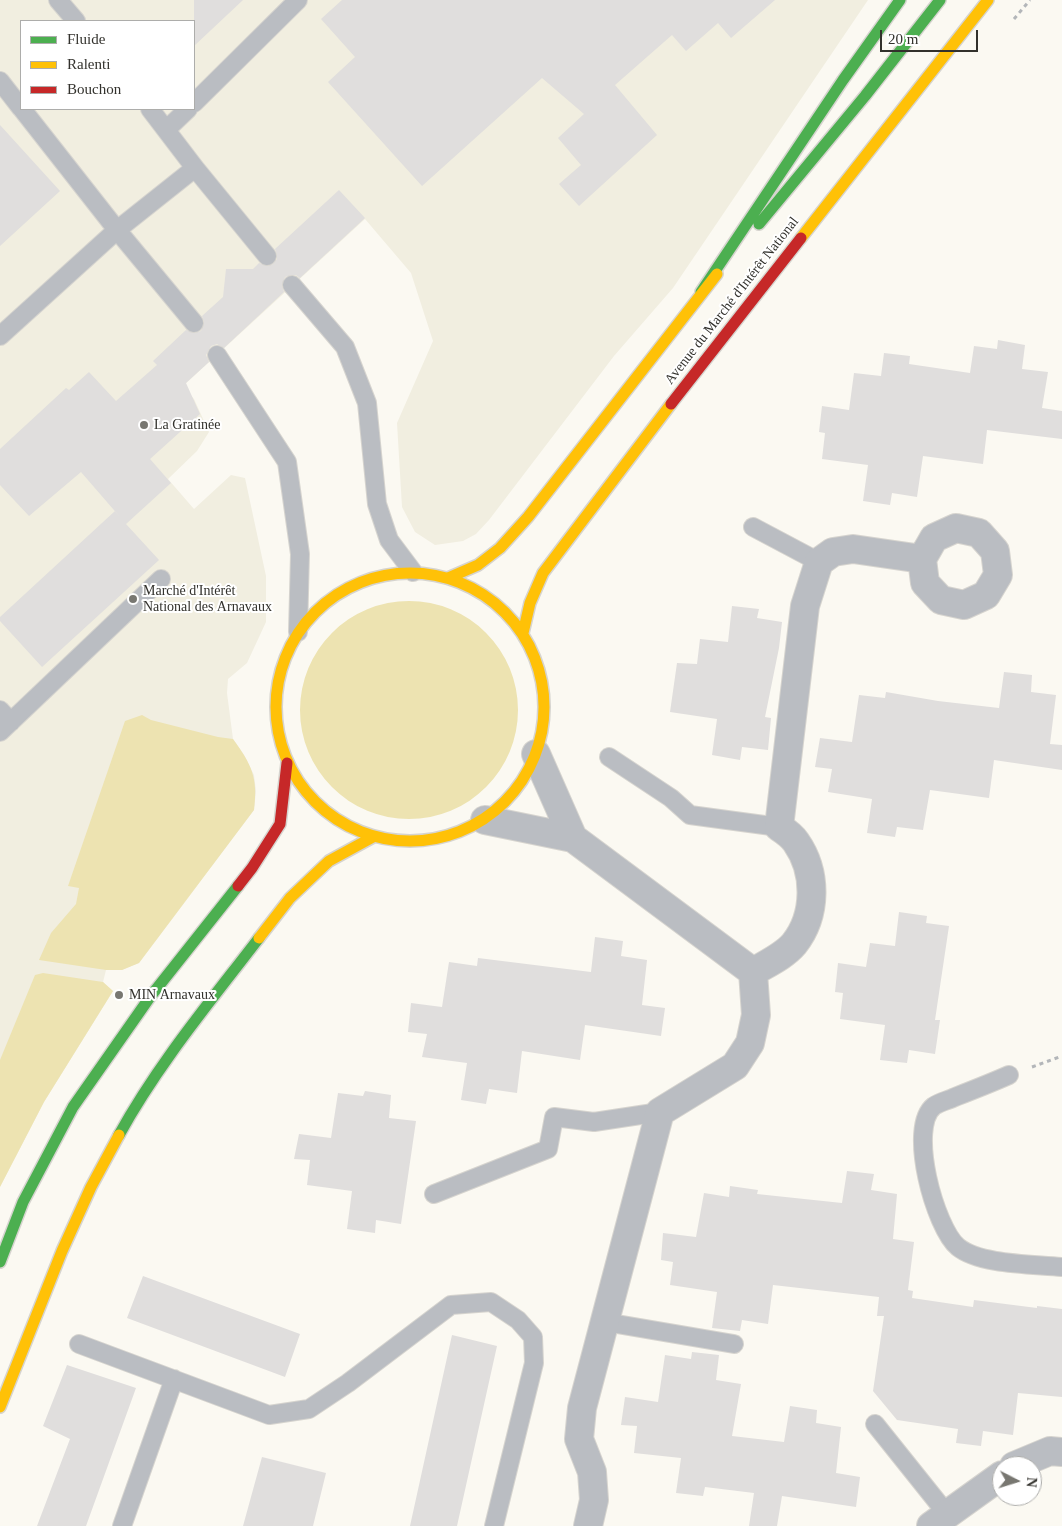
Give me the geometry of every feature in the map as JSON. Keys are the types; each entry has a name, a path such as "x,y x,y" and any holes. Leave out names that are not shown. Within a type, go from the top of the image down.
{"main road":[{"path":"701,292 843,80 900,0"},
{"name":"Avenue du Marché d'Intérêt National","path":"448,578 478,565 500,548 528,516 701,292 865,96 940,0"},
{"name":"Avenue du Marché d'Intérêt National","path":"523,633 530,603 543,573 660,418 988,0"},
{"path":"413,572 448,578 490,599 523,633 540,672 544,713 536,754 516,791 485,820 450,836 431,839 411,842 373,837 338,821 308,796 287,762 277,729 276,694 283,662 298,632 320,607 348,587 380,576 413,572"},
{"path":"0,1262 23,1202 73,1107 150,997 252,868 280,824 287,762"},
{"path":"0,1407 62,1251 91,1187 130,1115 174,1048 290,898 329,861 373,837"}],"street":[{"path":"753,972 794,944 805,924 813,894 809,868 796,842 779,826 805,606 818,562 833,552 853,549 922,559"},
{"path":"536,754 573,838"},
{"path":"485,820 573,838 753,972 756,1015 750,1043 735,1066 660,1112 582,1408 580,1439 592,1472 594,1500 588,1526"},
{"path":"1038,1456 1050,1451 1062,1452"},
{"path":"939,1520 992,1482"}],"lane":[{"path":"58,0 75,20"},
{"path":"195,102 298,0"},
{"path":"0,81 20,107"},
{"path":"23,110 117,230 194,323"},
{"path":"151,110 195,168 267,256"},
{"path":"167,129 187,110"},
{"path":"0,336 117,230 195,168"},
{"path":"292,285 345,347 366,402 377,504 389,540 413,572"},
{"path":"217,355 287,462 300,554 298,632"},
{"path":"753,527 818,562"},
{"path":"4,722 161,579"},
{"path":"609,758 671,798 690,815 779,826"},
{"path":"1008,1075 934,1106 925,1117 922,1130 924,1168 943,1226 957,1247 973,1256 995,1261 1062,1267"},
{"path":"434,1194 548,1149 554,1117 594,1122 660,1112"},
{"path":"78,1344 269,1415 309,1409 451,1305 491,1302 518,1320 533,1337 534,1363 494,1526"},
{"path":"605,1322 734,1344"},
{"path":"122,1526 174,1380"},
{"path":"875,1424 939,1520"}],"path":[{"path":"1008,1075 1062,1056"}],"shaded area":[{"name":"Marché d'Intérêt National des Arnavaux","path":"0,0 868,0 673,288 614,356 489,520 476,534 463,541 435,545 415,532 402,507 397,423 433,341 411,273 365,219 183,386 194,399 209,432 197,451 168,479 194,509 231,475 245,478 266,576 266,622 247,663 228,679 227,693 233,739 254,775 256,791 254,810 139,963 122,970 106,970 103,982 113,991 44,1102 0,1187"},
{"path":"398,601 420,601 451,609 470,619 486,633 500,649 510,668 518,699 514,742 510,752 500,771 486,787 470,801 441,815 420,819 398,819 377,815 348,801 318,771 304,742 300,721 300,699 304,678 318,649 348,619 377,605"},
{"path":"142,715 151,720 233,739 252,772 255,789 254,810 139,963 122,970 106,970 39,960 51,933 76,904 79,888 68,886 125,721"},
{"path":"43,973 103,982 113,991 44,1102 0,1187 0,1060 35,975"}],"building":[{"path":"194,0 243,0 195,45"},
{"path":"342,0 775,0 731,38 718,23 686,51 672,35 615,85 657,135 579,206 559,184 581,165 558,138 584,114 542,78 422,186 328,82 355,57 321,19"},
{"path":"0,125 60,191 0,246"},
{"path":"339,190 365,218 300,278 296,275 285,277 282,286 284,292 224,348 217,344 211,346 206,355 209,362 186,383 200,414 150,459 171,483 126,524 159,560 42,667 0,621 0,617 115,511 81,472 29,516 0,485 0,449 66,388 69,390 89,372 116,401 157,365 153,361 186,330 195,333 201,331 204,322 202,316 223,297 226,269 253,269 259,263 268,266 273,264 277,259 275,249"},
{"path":"998,340 1025,345 1022,369 1048,372 1042,408 1062,411 1062,439 987,430 983,464 923,456 917,497 892,493 890,505 863,501 868,465 822,459 825,433 819,432 822,406 849,410 854,373 881,376 884,353 910,356 909,364 970,373 974,346 997,349"},
{"path":"732,606 759,609 757,618 782,622 779,648 765,717 771,718 768,750 742,747 740,760 712,755 717,719 670,712 677,663 697,664 700,639 728,642"},
{"path":"1004,672 1032,675 1031,692 1056,695 1050,744 1062,745 1062,770 994,760 989,798 930,790 923,830 897,827 895,837 867,833 872,799 828,792 832,769 815,767 820,738 852,742 859,695 885,698 886,692 938,701 999,708"},
{"path":"899,912 927,916 926,923 949,926 935,1020 940,1020 935,1054 909,1050 907,1063 880,1060 885,1025 840,1019 843,993 835,992 838,963 866,967 870,943 895,946"},
{"path":"595,937 623,941 621,956 647,960 642,1005 665,1008 661,1036 585,1025 580,1060 522,1051 517,1093 489,1089 486,1104 461,1100 467,1063 422,1057 427,1034 408,1032 411,1003 442,1007 449,962 477,966 478,958 591,972"},
{"path":"365,1091 391,1095 389,1118 416,1121 401,1224 376,1220 375,1233 347,1229 352,1191 307,1185 310,1160 294,1159 299,1134 331,1138 338,1093 363,1096"},
{"path":"847,1171 874,1174 871,1190 897,1194 893,1239 914,1242 908,1290 913,1291 912,1298 973,1307 974,1300 1037,1308 1037,1306 1062,1309 1062,1397 1018,1393 1013,1435 983,1431 981,1446 956,1443 958,1429 897,1420 873,1391 884,1316 877,1316 879,1297 773,1285 768,1324 742,1320 740,1331 712,1328 717,1292 670,1285 673,1262 661,1260 663,1233 696,1237 704,1193 729,1197 730,1186 758,1190 757,1194 842,1203"},
{"path":"143,1276 300,1334 285,1377 127,1318"},
{"path":"452,1335 497,1346 457,1526 410,1526"},
{"path":"692,1352 719,1355 716,1380 741,1384 732,1436 784,1442 790,1406 817,1410 816,1423 841,1427 836,1473 860,1477 856,1507 782,1496 777,1526 749,1526 754,1493 705,1487 703,1496 676,1493 681,1458 634,1453 637,1426 621,1425 625,1397 658,1402 665,1355 691,1359"},
{"path":"67,1365 136,1388 86,1526 37,1526 70,1439 43,1426"},
{"path":"262,1457 326,1473 313,1526 243,1526"}],"traffic: fast":[{"path":"701,292 843,80 900,0"},
{"path":"759,224 865,96 940,0"},
{"path":"0,1262 23,1202 73,1107 150,997 238,886"},
{"path":"119,1135 150,1083 259,938"}],"traffic: slow":[{"path":"801,238 988,0"},
{"path":"448,578 478,565 500,548 528,517 717,274"},
{"path":"523,633 530,603 543,573 671,404"},
{"path":"410,573 436,576 461,583 484,596 505,612 521,633 534,656 541,681 544,707 541,733 534,758 521,781 505,802 484,818 461,831 436,838 410,841 384,838 359,831 336,818 315,802 299,781 286,758 279,733 276,707 279,681 286,656 299,633 315,612 336,596 359,583 384,576 410,573"},
{"path":"259,938 290,898 329,861 373,837"},
{"path":"0,1407 62,1251 91,1187 119,1135"}],"traffic: jam":[{"path":"671,404 801,238"},
{"path":"238,886 280,824 287,763"}],"place":[{"name":"La Gratinée","path":"144,425"},
{"name":"Marché d'Intérêt National des Arnavaux","path":"133,599"},
{"name":"MIN Arnavaux","path":"119,995"}]}
